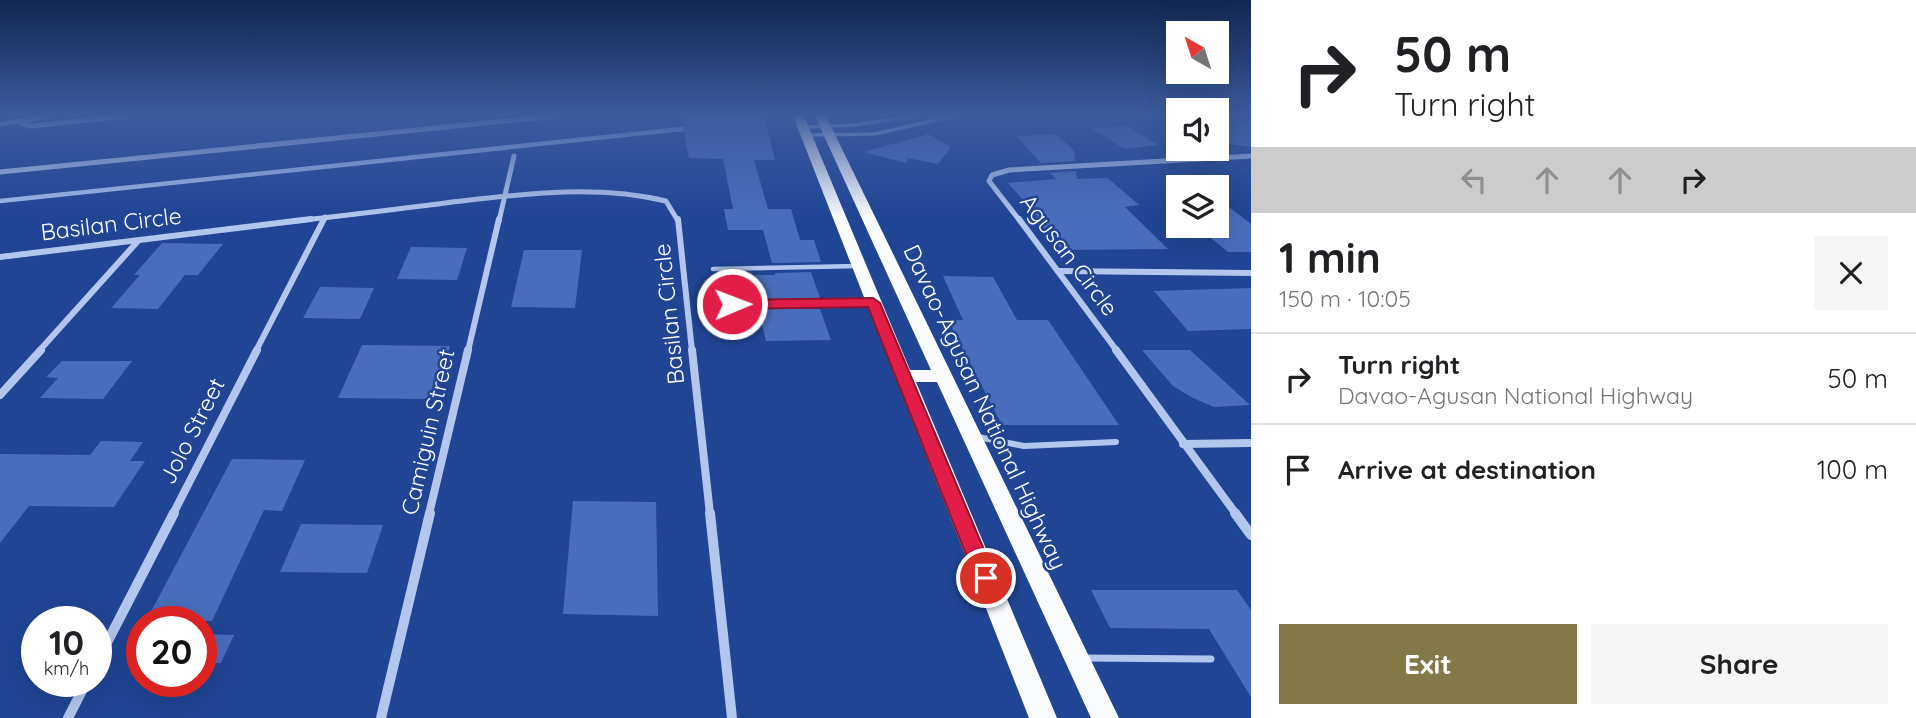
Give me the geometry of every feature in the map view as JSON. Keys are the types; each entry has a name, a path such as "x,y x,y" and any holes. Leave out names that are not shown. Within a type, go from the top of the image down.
{"main road":[{"path":"812,150 1043,718"},
{"name":"Davao-Agusan National Highway","path":"836,150 1105,718"},
{"path":"903,376 944,376"}],"street":[{"path":"0,172 223,150"},
{"name":"Camiguin Street","path":"381,718 514,156"},
{"name":"Agusan Circle","path":"1251,156 1009,170 992,175 989,181 1059,271 1251,535"},
{"name":"Basilan Circle","path":"0,257 504,196 598,191 638,194 666,201 678,218 732,718"},
{"name":"Jolo Street","path":"112,633 325,217"},
{"path":"0,395 139,241"},
{"path":"1059,271 1251,273"},
{"path":"1183,444 1251,443"},
{"path":"68,718 79,697"}],"lane":[{"path":"713,269 859,266"},
{"path":"732,304 873,303"},
{"path":"972,435 1024,446 1116,442"},
{"path":"1077,657 1211,659"}],"building":[{"path":"687,150 772,150 775,160 754,160 768,209 791,209 800,240 814,240 821,262 772,263 763,230 728,230 724,209 733,209 723,159 689,158"},
{"path":"873,150 949,150 938,164 908,158 906,163 864,152"},
{"path":"1029,150 1074,150 1075,161 1041,163"},
{"path":"1076,171 1077,179 1110,180 1139,205 1125,207 1168,249 1062,250 1008,183 1056,179 1050,173"},
{"path":"1229,207 1251,224 1251,252 1228,252 1211,238 1229,238"},
{"path":"162,243 223,244 198,275 185,275 158,309 111,308 140,275 134,275"},
{"path":"411,247 467,248 457,280 397,279"},
{"path":"524,250 582,250 575,308 511,307"},
{"path":"811,272 820,298 756,300 755,296 734,296 730,275 775,275"},
{"path":"943,276 993,277 1017,320 1048,320 1119,425 1002,425 948,320 963,320"},
{"path":"320,287 374,288 360,319 303,318"},
{"path":"1251,288 1251,329 1188,331 1154,291"},
{"path":"758,309 820,309 831,340 766,341"},
{"path":"362,345 450,346 434,399 338,398"},
{"path":"1142,350 1190,350 1250,405 1214,407 1193,398 1173,386"},
{"path":"62,361 132,361 103,399 40,398 58,378 46,377"},
{"path":"101,441 143,442 130,461 145,461 114,507 29,506 0,543 0,454 90,455"},
{"path":"232,459 305,460 282,511 264,510 217,610 217,606 154,606"},
{"path":"573,501 656,502 658,616 563,614"},
{"path":"301,524 383,525 367,573 280,572"},
{"path":"1091,590 1237,590 1251,610 1251,697 1209,629 1110,628"},
{"path":"217,634 234,635 221,663 217,663"}],"waterway":[{"path":"0,201 487,150"}],"route":[{"path":"732,304 873,303 986,578"}]}
